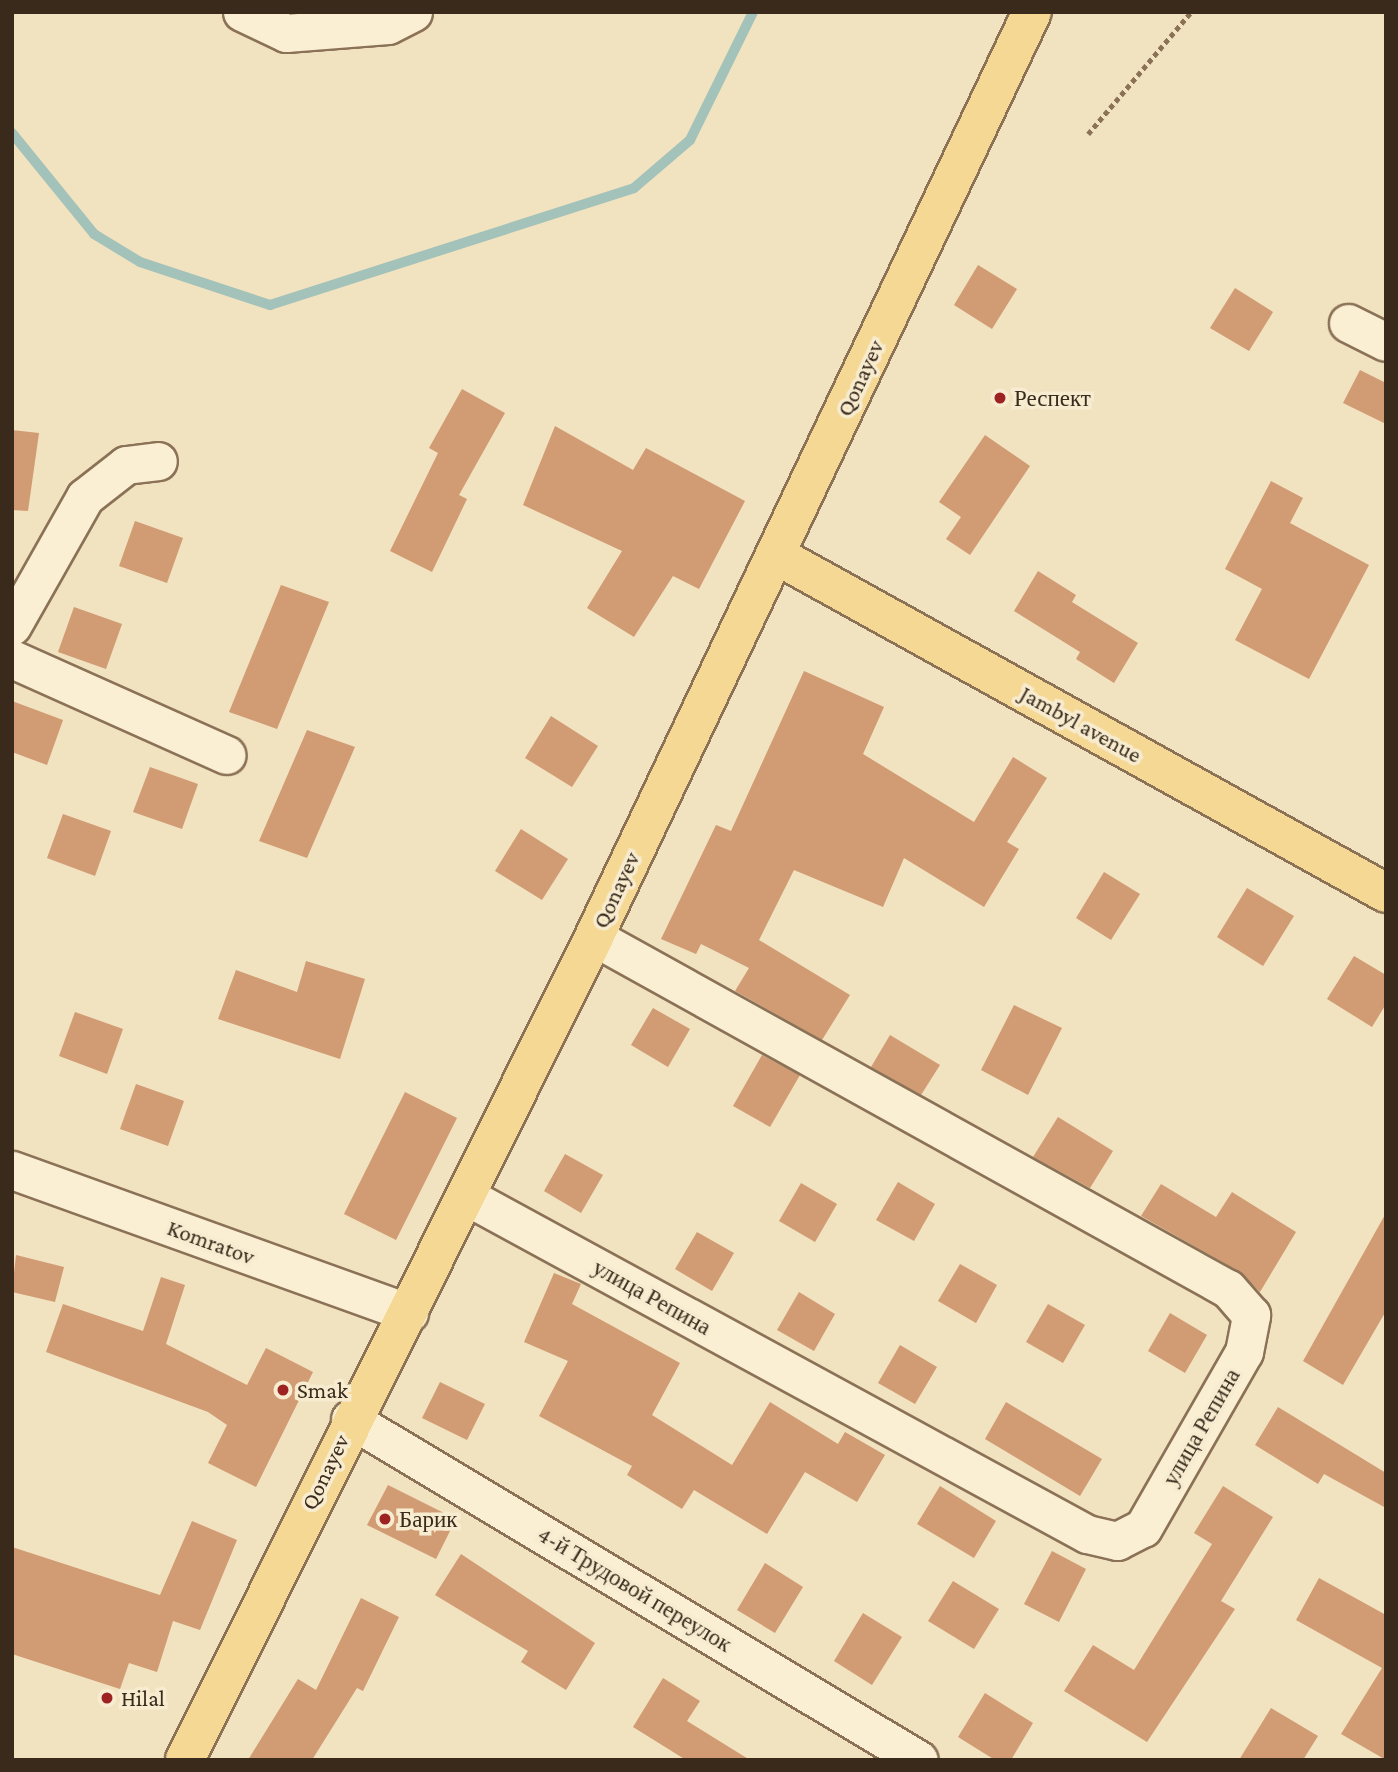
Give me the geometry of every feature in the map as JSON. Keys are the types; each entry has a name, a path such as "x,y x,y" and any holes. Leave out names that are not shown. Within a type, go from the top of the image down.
{"main road":[{"name":"Qonayev","path":"185,1760 350,1419 409,1314 594,937 1032,12"},
{"name":"Jambyl avenue","path":"776,555 1386,893"}],"street":[{"path":"242,12 286,33 388,25 413,12"},
{"path":"1348,323 1386,342"},
{"path":"12,626 85,496 126,465 158,461"},
{"path":"12,659 227,755"},
{"name":"улица Репина","path":"466,1196 1087,1534 1117,1541 1143,1528 1244,1352 1251,1315 1228,1289 594,937"},
{"name":"Komratov","path":"12,1170 409,1314"},
{"name":"4-й Трудовой переулок","path":"350,1419 919,1760"}],"path":[{"path":"1088,134 1191,12"}],"building":[{"path":"978,265 1017,289 992,329 954,305"},
{"path":"1235,288 1273,312 1249,351 1210,328"},
{"path":"1360,370 1386,383 1386,424 1343,403"},
{"path":"462,389 505,413 459,495 467,499 432,572 390,551 438,453 429,448"},
{"path":"555,426 633,470 646,448 745,501 699,589 673,576 634,637 587,608 622,551 523,505"},
{"path":"12,430 39,433 28,511 12,510"},
{"path":"985,435 1030,466 970,555 946,539 961,517 939,502"},
{"path":"1271,481 1303,498 1290,523 1369,565 1309,679 1235,640 1262,589 1225,569"},
{"path":"135,521 183,538 167,583 119,566"},
{"path":"1038,571 1076,595 1072,602 1138,643 1114,683 1076,659 1080,652 1014,611"},
{"path":"281,585 329,602 277,729 229,712"},
{"path":"74,607 122,624 106,669 58,652"},
{"path":"804,671 884,707 863,754 974,822 1013,757 1047,778 1007,842 1019,849 984,907 904,858 883,907 794,870 759,940 850,995 822,1040 735,991 749,968 701,944 696,954 661,939 716,825 731,831"},
{"path":"12,701 63,720 47,765 12,752"},
{"path":"551,716 598,746 572,787 525,758"},
{"path":"307,730 355,747 307,858 259,841"},
{"path":"150,767 198,784 182,829 133,812"},
{"path":"63,814 111,831 95,876 47,858"},
{"path":"521,829 568,859 542,900 495,871"},
{"path":"1104,872 1140,894 1111,940 1076,918"},
{"path":"1247,888 1294,916 1263,966 1217,937"},
{"path":"1354,956 1386,975 1386,1004 1372,1027 1327,999"},
{"path":"306,961 365,979 340,1059 218,1019 236,970 297,992"},
{"path":"1014,1005 1062,1028 1028,1095 981,1070"},
{"path":"653,1008 690,1029 668,1067 631,1045"},
{"path":"75,1012 123,1029 107,1074 59,1056"},
{"path":"890,1035 940,1065 921,1095 871,1067"},
{"path":"762,1055 800,1075 770,1127 733,1106"},
{"path":"136,1084 184,1101 168,1146 120,1129"},
{"path":"405,1092 457,1118 396,1240 344,1214"},
{"path":"1058,1117 1113,1151 1090,1188 1033,1157"},
{"path":"565,1154 603,1175 581,1213 544,1191"},
{"path":"898,1182 935,1204 914,1241 876,1220"},
{"path":"801,1183 837,1204 815,1242 779,1221"},
{"path":"1161,1184 1216,1217 1232,1192 1296,1232 1260,1292 1238,1271 1141,1216"},
{"path":"1386,1213 1386,1311 1343,1385 1303,1361"},
{"path":"697,1232 734,1253 712,1291 675,1269"},
{"path":"16,1255 64,1267 55,1302 12,1292"},
{"path":"960,1264 997,1285 976,1323 938,1301"},
{"path":"554,1273 581,1284 572,1304 680,1363 652,1415 732,1465 770,1402 838,1444 845,1432 885,1455 857,1502 805,1472 767,1534 694,1490 682,1509 627,1475 632,1466 539,1416 568,1361 524,1342"},
{"path":"161,1277 185,1285 166,1344 247,1385 266,1348 313,1372 256,1487 208,1463 227,1425 208,1412 46,1352 63,1304 143,1331"},
{"path":"799,1292 835,1314 814,1351 777,1330"},
{"path":"1048,1304 1085,1325 1063,1363 1026,1342"},
{"path":"1170,1313 1207,1335 1185,1373 1148,1351"},
{"path":"900,1345 937,1367 915,1404 878,1383"},
{"path":"440,1382 485,1404 467,1440 422,1418"},
{"path":"1006,1402 1102,1459 1080,1496 985,1439"},
{"path":"1278,1407 1386,1473 1386,1508 1324,1474 1318,1484 1255,1445"},
{"path":"388,1485 456,1519 436,1559 367,1525"},
{"path":"940,1486 996,1521 974,1558 917,1524"},
{"path":"1223,1486 1273,1517 1221,1601 1235,1609 1147,1742 1064,1691 1093,1645 1134,1670 1212,1544 1194,1533"},
{"path":"192,1521 237,1540 200,1630 173,1621 157,1672 129,1663 120,1689 12,1654 12,1547 160,1595"},
{"path":"1052,1551 1086,1569 1059,1622 1024,1604"},
{"path":"461,1554 595,1643 566,1690 521,1662 528,1651 435,1595"},
{"path":"765,1563 803,1587 775,1633 737,1610"},
{"path":"1319,1578 1386,1615 1386,1760 1341,1734 1382,1668 1296,1620"},
{"path":"953,1581 999,1609 974,1649 928,1621"},
{"path":"361,1598 399,1617 363,1691 357,1688 312,1760 248,1760 298,1679 316,1690"},
{"path":"863,1613 902,1637 872,1685 834,1661"},
{"path":"663,1678 700,1701 687,1721 750,1760 686,1760 633,1727"},
{"path":"985,1693 1033,1723 1011,1760 995,1760 958,1737"},
{"path":"1271,1708 1318,1736 1303,1760 1239,1760"}],"waterway":[{"path":"12,133 94,234 140,262 270,305 634,188 690,140 753,12"}],"place":[{"name":"Респект","path":"1000,398"},
{"name":"Smak","path":"283,1390"},
{"name":"Барик","path":"385,1519"},
{"name":"Hilal","path":"107,1698"}]}
